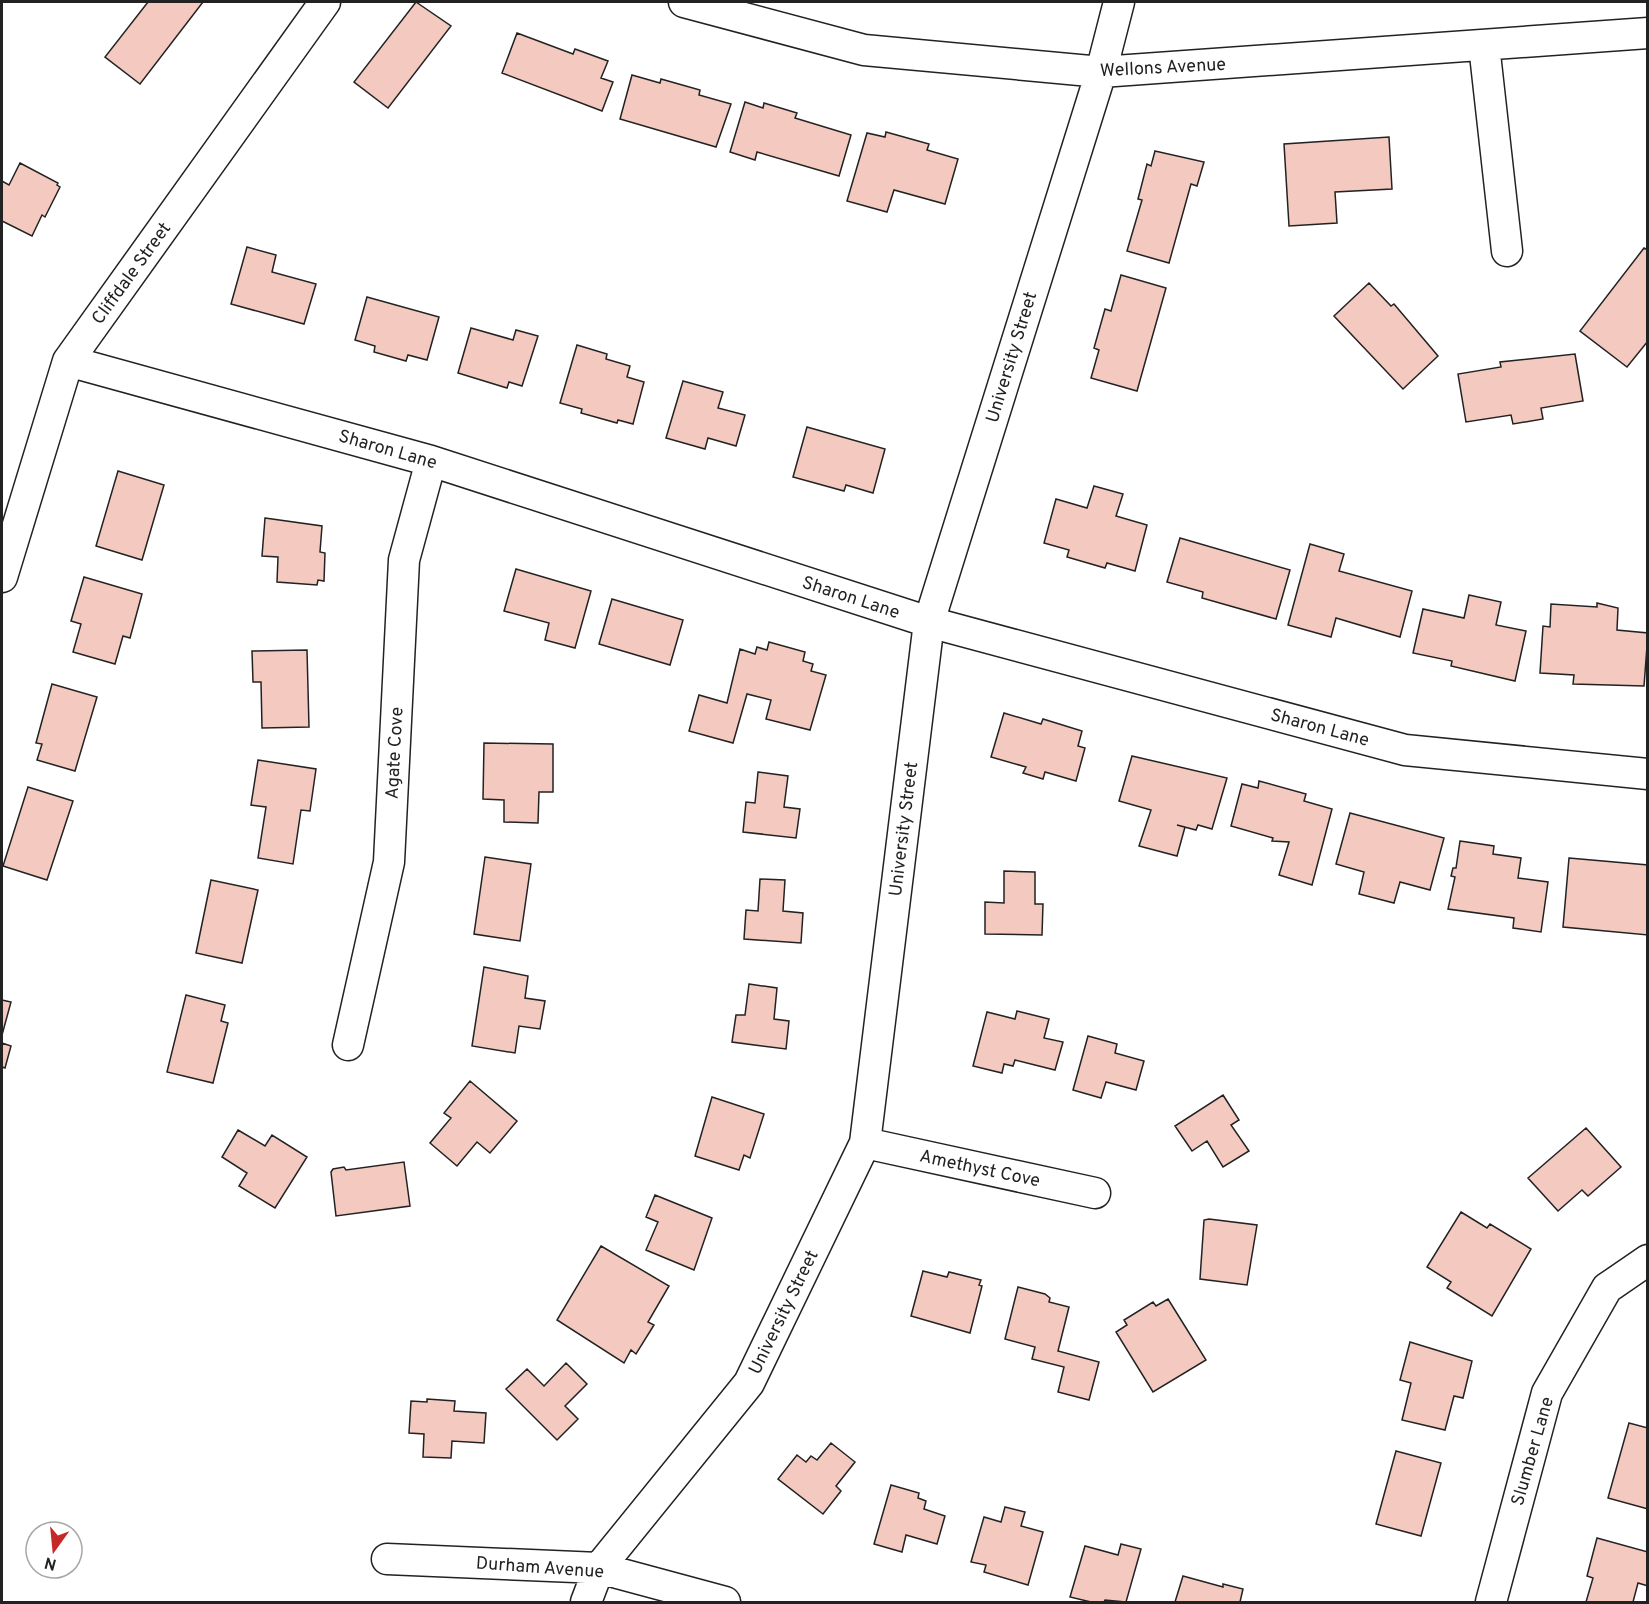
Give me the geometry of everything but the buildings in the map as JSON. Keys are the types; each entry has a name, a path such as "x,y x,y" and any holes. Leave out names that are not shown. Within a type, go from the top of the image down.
{"street":[{"name":"Cliffdale Street","path":"2,577 68,361 325,2"},
{"name":"Wellons Avenue","path":"684,2 864,50 1101,72 1647,33"},
{"name":"University Street","path":"586,1602 599,1568 749,1383 865,1143 929,622 1101,72 1119,2"},
{"path":"1484,45 1507,251"},
{"name":"Sharon Lane","path":"68,361 432,461 929,622 1405,750 1647,774"},
{"name":"Agate Cove","path":"348,1045 389,862 404,560 432,461"},
{"name":"Amethyst Cove","path":"865,1143 1095,1192"},
{"name":"Slumber Lane","path":"1491,1602 1547,1393 1607,1288 1647,1260"},
{"name":"Durham Avenue","path":"387,1559 599,1568 725,1602"}]}
